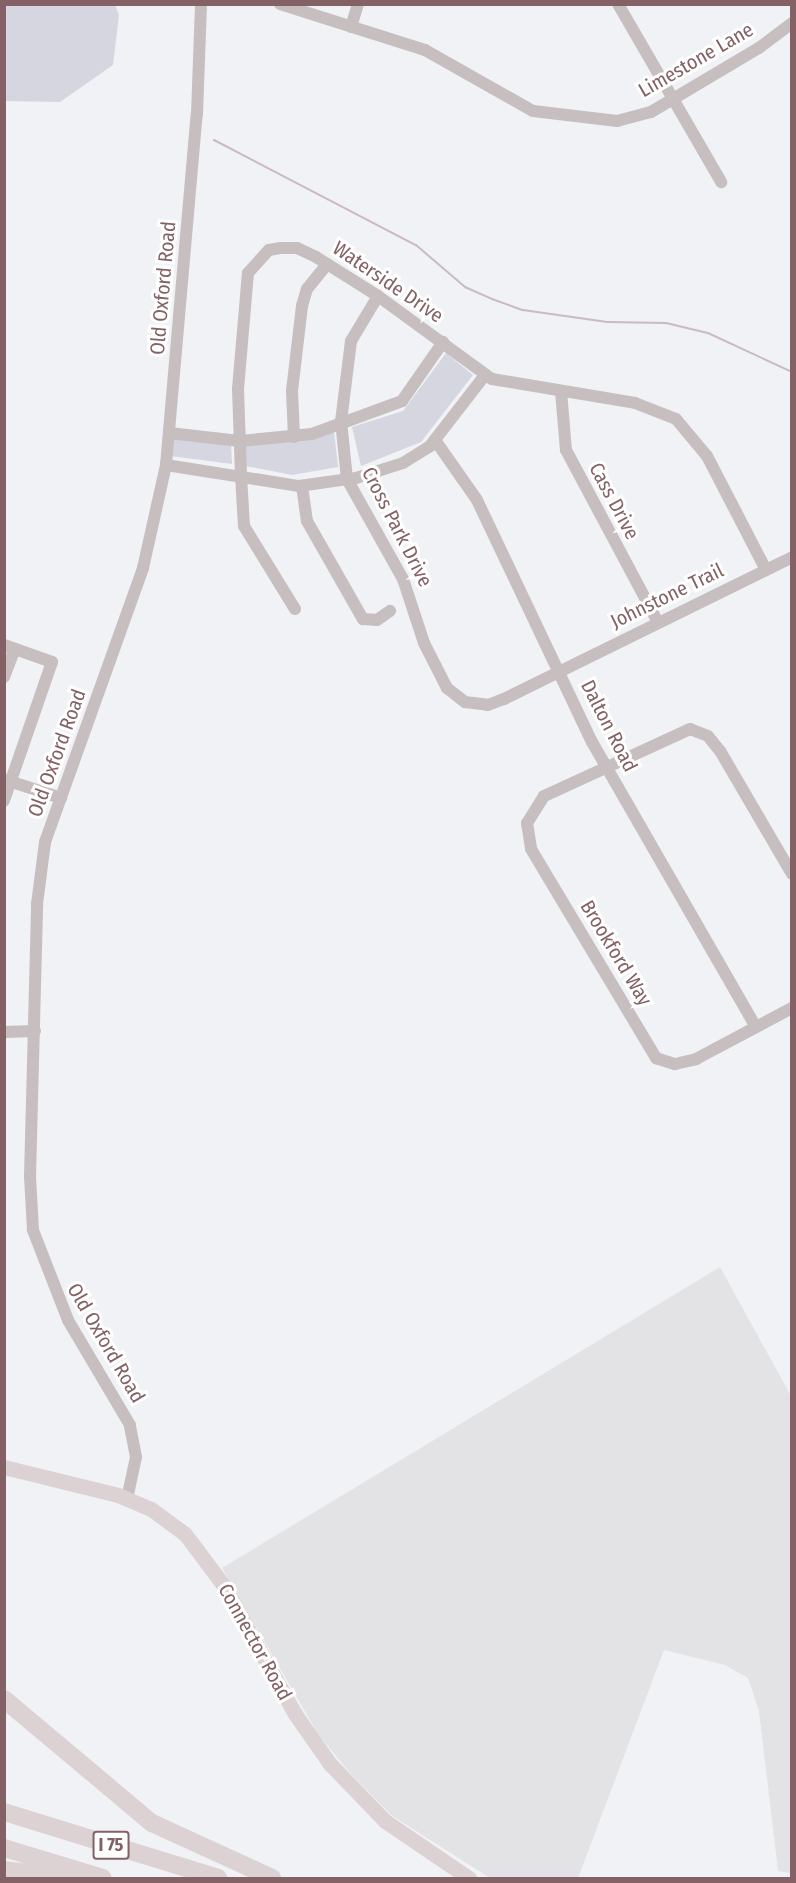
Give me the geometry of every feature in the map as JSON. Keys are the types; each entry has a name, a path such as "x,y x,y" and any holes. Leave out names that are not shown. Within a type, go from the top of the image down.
{"highway":[{"path":"4,1699 152,1823 272,1878"},
{"name":"I 75","path":"4,1812 218,1878"},
{"name":"I 75","path":"4,1848 104,1878"},
{"path":"4,1870 71,1878"}],"main road":[{"name":"Connector Road","path":"4,1467 127,1499 168,1521 201,1553 307,1733 349,1785 410,1841 469,1878"}],"street":[{"name":"Old Oxford Road","path":"127,1499 136,1458 130,1425 68,1320 33,1230 39,872 61,798 147,553 166,465 197,114 201,4"},
{"name":"Limestone Lane","path":"280,4 458,65 509,101 533,111 617,121 651,112 673,100 792,24"},
{"path":"351,27 358,4"},
{"path":"618,4 721,182"},
{"name":"Waterside Drive","path":"295,609 244,526 241,475 238,389 248,273 269,250 280,248 297,248 327,264 378,296 486,375 561,391 635,403 676,419 707,456 766,570"},
{"path":"294,437 292,391 302,306 307,289 327,264"},
{"name":"Cross Park Drive","path":"378,296 351,341 341,424 347,479 408,588 424,643 447,688 465,702 488,705 559,670"},
{"path":"169,433 240,441 294,437 341,424 402,401 443,342"},
{"path":"166,465 302,486 347,479 403,463 435,440 486,375"},
{"name":"Cass Drive","path":"561,391 566,450 658,622"},
{"name":"Dalton Road","path":"435,440 477,500 606,766 756,1027"},
{"path":"302,486 307,521 363,619 377,620 390,611"},
{"name":"Johnstone Trail","path":"559,670 792,557"},
{"path":"4,677 10,647 52,662 8,781 4,801"},
{"name":"Brookford Way","path":"792,874 708,736 690,729 544,796 527,823 531,849 656,1058 675,1064 696,1059 792,1008"},
{"path":"8,781 61,798"},
{"path":"4,1032 35,1030"}],"shaded area":[{"path":"5,4 115,5 119,15 113,65 60,102 5,101"},
{"path":"446,353 473,375 421,442 361,466 352,427 403,411"},
{"path":"334,431 338,467 292,475 246,466 244,445"},
{"path":"172,437 231,443 232,464 170,456"},
{"path":"720,1267 791,1396 791,1873 778,1871 759,1711 748,1678 725,1665 664,1650 578,1878 490,1878 391,1815 350,1773 318,1734 222,1568"}],"waterway":[{"path":"214,140 416,245 465,287 492,299 523,310 607,322 666,323 708,333 792,372"}]}
